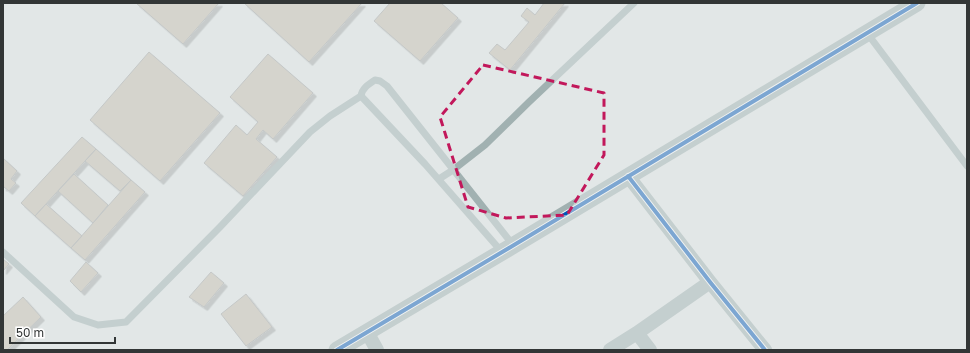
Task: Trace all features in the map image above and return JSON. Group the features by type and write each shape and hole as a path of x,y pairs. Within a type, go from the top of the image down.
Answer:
{"street":[{"path":"337,350 508,249 916,3"},
{"path":"628,176 765,350"},
{"path":"610,350 710,282"},
{"path":"367,332 377,350"},
{"path":"637,333 650,350"}],"lane":[{"path":"439,179 485,145 634,3"},
{"path":"867,33 967,166"},
{"path":"3,252 74,317 98,325 126,322 220,227 310,132 330,116 361,96 362,92 367,86 375,80 380,81 387,86 453,170 508,249"},
{"path":"361,96 439,179 508,249"}],"highlighted area":[{"path":"483,65 604,93 604,155 567,215 506,218 468,207 440,117"}],"building":[{"path":"136,3 219,3 183,44"},
{"path":"244,3 362,3 309,62"},
{"path":"390,3 441,3 458,18 420,61 374,21"},
{"path":"544,3 565,3 510,70 489,53 497,44 505,50 529,22 521,16 527,8 535,15"},
{"path":"149,52 220,113 160,181 90,120"},
{"path":"268,54 313,93 273,139 263,130 256,139 277,157 243,196 204,163 236,125 247,135 258,122 230,97"},
{"path":"82,137 96,149 35,216 21,203"},
{"path":"96,149 131,180 120,191 85,161"},
{"path":"3,158 17,171 11,179 16,183 9,191 4,187 3,188"},
{"path":"74,174 108,205 93,223 58,191"},
{"path":"131,180 145,192 85,260 71,248"},
{"path":"46,204 82,236 71,248 35,216"},
{"path":"3,259 9,264 3,271"},
{"path":"86,262 98,273 81,292 70,281"},
{"path":"211,272 224,283 204,307 189,297"},
{"path":"246,294 272,327 246,346 221,314"},
{"path":"23,297 41,317 7,350 3,350 3,316"}],"cycle path":[{"path":"337,350 917,3"},
{"path":"628,176 765,350"}]}
